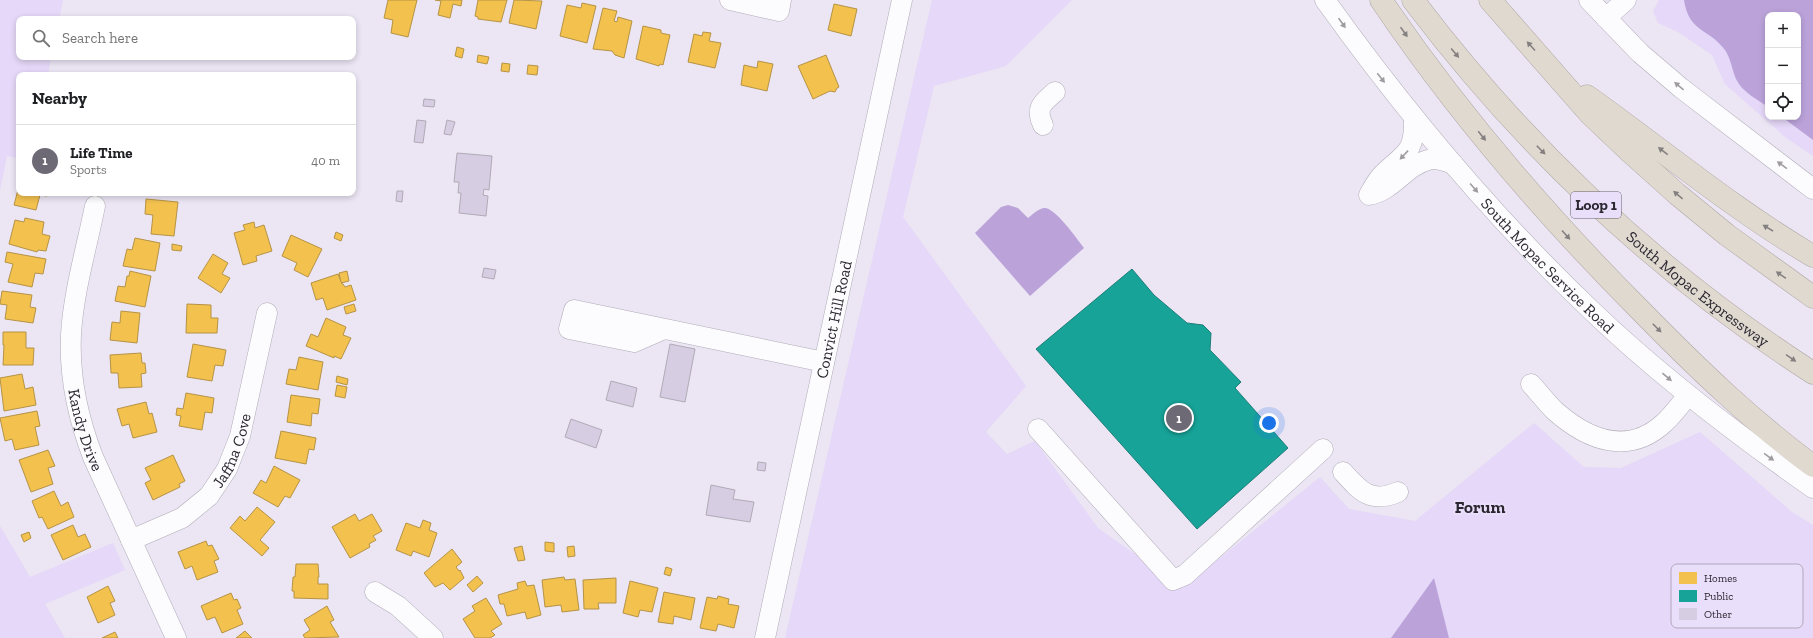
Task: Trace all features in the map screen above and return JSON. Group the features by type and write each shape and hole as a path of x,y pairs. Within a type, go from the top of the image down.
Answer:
{"highway":[{"path":"1381,0 1465,116 1566,234 1669,340 1744,409 1813,466"},
{"name":"South Mopac Expressway","path":"1413,0 1484,88 1531,140 1587,196 1690,285 1738,323 1813,373"},
{"path":"1490,0 1590,114 1677,194 1775,271 1813,297"},
{"path":"1557,75 1643,135 1761,224 1813,256"}],"street":[{"path":"730,0 780,6"},
{"name":"Convict Hill Road","path":"765,638 902,0"},
{"name":"South Mopac Service Road","path":"1325,0 1370,64 1414,118 1453,164 1527,246 1593,312 1688,395 1813,488"},
{"path":"1589,0 1640,53 1681,88 1813,189"},
{"path":"1606,18 1626,0"},
{"path":"1043,125 1039,114 1040,108 1043,102 1055,92"},
{"path":"1414,118 1414,134 1410,148 1381,176 1369,195 1377,194 1429,159 1440,160 1453,164"},
{"name":"Kandy Drive","path":"95,206 73,314 71,354 74,386 84,434 176,638"},
{"name":"Jaffna Cove","path":"131,540 182,518 209,496 227,469 240,436 267,313"},
{"path":"664,329 824,362"},
{"path":"1531,384 1554,410 1567,421 1593,437 1618,441 1639,439 1653,431 1664,423 1688,395"},
{"path":"1038,429 1173,580 1185,576 1323,449"},
{"path":"1343,472 1354,484 1366,493 1375,497 1388,497 1398,492"},
{"path":"375,592 398,606 433,638"}],"shaded area":[{"path":"0,0 63,0 60,16 16,16 16,60 50,60 48,72 16,72 16,158 7,156 0,190"},
{"path":"932,0 1072,0 1006,66 934,86 903,217 1026,386 986,432 1007,454 1035,441 1098,528 1183,588 1320,477 1349,509 1415,521 1534,423 1584,467 1621,468 1700,432 1792,512 1813,525 1813,638 785,638"},
{"path":"1659,0 1813,0 1813,156 1785,137 1766,120 1801,120 1801,12 1765,12 1765,119 1725,84 1712,55 1678,32 1658,23 1653,11"},
{"path":"1684,0 1813,0 1813,140 1786,120 1801,120 1801,12 1765,12 1765,105 1750,95 1738,83 1725,50 1713,38 1695,25 1690,19"},
{"path":"1008,205 1018,208 1028,218 1040,209 1049,209 1066,224 1084,248 1030,296 975,233 1001,207"},
{"path":"0,526 30,577 113,543 125,570 45,604 65,638 0,638"},
{"path":"1434,578 1449,638 1391,638"}],"building: Homes":[{"path":"388,0 417,0 408,37 391,33 393,20 384,18"},
{"path":"435,0 462,0 461,6 453,4 450,18 438,15 441,1"},
{"path":"478,0 507,0 501,22 478,19 478,17 475,16"},
{"path":"514,0 542,1 536,29 509,23"},
{"path":"582,3 596,6 587,43 560,36 567,5 581,8"},
{"path":"834,4 857,9 851,36 828,30"},
{"path":"603,8 617,11 614,21 617,22 618,17 632,21 624,58 615,55 612,51 593,49"},
{"path":"643,26 661,30 661,33 670,35 663,65 660,64 659,66 636,59"},
{"path":"703,32 711,33 709,41 721,43 715,68 688,62 694,34 702,36"},
{"path":"457,47 464,49 462,58 455,56"},
{"path":"478,55 489,57 487,64 477,62"},
{"path":"826,55 839,87 835,92 830,91 813,99 798,66"},
{"path":"758,61 773,64 767,91 741,85 744,65 757,68"},
{"path":"502,63 510,64 509,72 501,71"},
{"path":"528,65 538,66 537,75 527,74"},
{"path":"16,196 40,196 36,210 14,205"},
{"path":"146,199 178,202 174,236 151,234 153,215 145,214"},
{"path":"25,218 44,222 42,234 50,236 46,251 38,250 37,252 9,244 15,220 24,222"},
{"path":"254,222 255,228 264,225 272,251 256,256 257,261 243,265 234,233 245,230 243,225"},
{"path":"336,232 343,235 341,241 334,238"},
{"path":"291,235 322,249 308,277 294,270 297,263 282,256"},
{"path":"135,238 160,243 155,271 123,266 127,249 132,250"},
{"path":"172,244 182,246 181,251 172,250"},
{"path":"7,252 46,259 43,274 35,273 32,287 8,282 13,264 5,262"},
{"path":"213,254 228,263 222,274 230,278 221,293 198,278"},
{"path":"130,271 151,276 145,307 115,301 118,286 125,287 127,276 129,276"},
{"path":"347,271 349,281 341,283 339,273"},
{"path":"338,274 342,284 345,287 351,285 356,300 327,310 323,298 316,300 311,283"},
{"path":"2,291 32,295 30,307 36,308 33,323 5,319 7,305 0,304"},
{"path":"187,304 211,305 211,318 218,318 217,333 186,333"},
{"path":"354,304 356,311 346,314 344,307"},
{"path":"121,311 140,313 137,343 110,340 112,322 120,323"},
{"path":"326,318 346,327 343,335 351,338 341,359 334,356 334,358 306,346 311,334 318,337"},
{"path":"3,332 26,332 26,348 34,348 33,365 3,365"},
{"path":"193,344 226,350 223,366 215,365 212,381 187,377"},
{"path":"141,353 142,363 145,363 146,373 141,374 142,387 119,388 118,373 111,373 110,355"},
{"path":"299,357 323,362 318,390 286,384 289,369 296,370"},
{"path":"22,374 25,389 33,387 36,405 4,411 0,378"},
{"path":"337,376 348,379 347,385 336,382"},
{"path":"337,385 347,387 345,398 335,396"},
{"path":"186,393 214,398 212,413 205,412 202,430 179,426 181,416 176,415 177,408 183,409"},
{"path":"291,395 320,399 318,414 312,413 311,426 287,422"},
{"path":"146,402 149,414 152,413 157,432 133,438 129,424 122,426 117,409"},
{"path":"37,411 40,426 35,427 39,445 15,450 12,439 5,441 0,418"},
{"path":"281,431 316,438 314,450 309,449 306,464 275,458"},
{"path":"48,450 55,466 48,468 53,484 31,492 19,460"},
{"path":"173,455 185,481 179,484 180,487 153,500 145,483 151,480 145,468"},
{"path":"274,466 300,480 290,498 285,496 278,507 253,493 261,480 266,483"},
{"path":"54,491 61,506 68,502 74,517 48,529 42,517 39,518 32,501"},
{"path":"257,507 275,522 260,540 269,548 262,556 230,528 240,516 245,521"},
{"path":"355,514 359,521 372,514 382,531 373,536 376,540 369,544 370,547 350,558 332,527"},
{"path":"423,520 431,523 429,530 437,533 429,557 413,551 411,556 396,550 406,523 420,528"},
{"path":"73,525 78,537 85,534 91,547 63,560 51,535"},
{"path":"29,532 31,538 24,542 21,535"},
{"path":"206,541 208,546 212,545 219,559 214,561 218,572 197,580 192,566 185,569 178,552"},
{"path":"545,542 554,543 554,552 545,551"},
{"path":"522,546 525,560 518,561 514,548"},
{"path":"574,546 575,556 568,557 567,547"},
{"path":"452,549 462,562 456,567 459,571 460,570 464,578 450,590 443,583 435,587 424,573"},
{"path":"296,564 318,564 318,584 328,584 328,599 294,598 294,591 292,591"},
{"path":"666,567 672,569 670,576 664,574"},
{"path":"477,576 483,583 473,592 467,585"},
{"path":"564,577 565,580 575,579 579,610 562,612 561,605 545,607 542,580"},
{"path":"616,578 616,603 598,603 599,609 584,609 583,580"},
{"path":"525,581 527,586 534,585 541,615 527,619 525,612 507,616 504,604 500,604 498,595 518,589 517,583"},
{"path":"630,581 658,588 652,612 640,610 638,617 623,613"},
{"path":"108,586 115,601 110,603 115,615 98,623 87,597"},
{"path":"664,592 695,598 691,620 674,616 673,624 658,622"},
{"path":"231,593 234,600 237,599 241,608 237,610 243,624 222,633 215,617 207,620 201,606"},
{"path":"718,596 729,599 728,604 739,606 734,628 718,624 716,631 700,628 707,597 717,599"},
{"path":"486,598 502,624 491,631 495,635 490,638 475,638 463,619 475,611 472,606"},
{"path":"327,606 334,620 330,622 339,637 305,638 303,635 310,630 304,620"},
{"path":"245,631 252,638 236,638"},
{"path":"115,632 118,638 102,638"}],"building: Public":[{"path":"1132,269 1154,295 1187,323 1203,325 1211,333 1210,350 1241,382 1235,388 1288,448 1197,529 1036,349"}],"building: Other":[{"path":"424,99 435,100 434,107 423,106"},
{"path":"417,120 426,121 423,143 414,142"},
{"path":"447,120 455,122 451,135 444,134"},
{"path":"457,153 492,156 489,190 484,189 483,195 488,196 486,216 459,213 461,193 458,193 459,182 454,182"},
{"path":"397,191 403,191 402,202 396,201"},
{"path":"484,268 496,270 494,279 482,277"},
{"path":"670,344 695,349 685,402 660,397"},
{"path":"611,381 637,388 633,407 606,400"},
{"path":"571,419 602,430 596,448 565,437"},
{"path":"758,462 766,463 765,471 757,470"},
{"path":"711,485 735,490 733,499 754,502 750,522 706,515"}],"place":[{"name":"Life Time","path":"1179,418"}],"district":[{"name":"Forum","path":"1480,507"}]}
